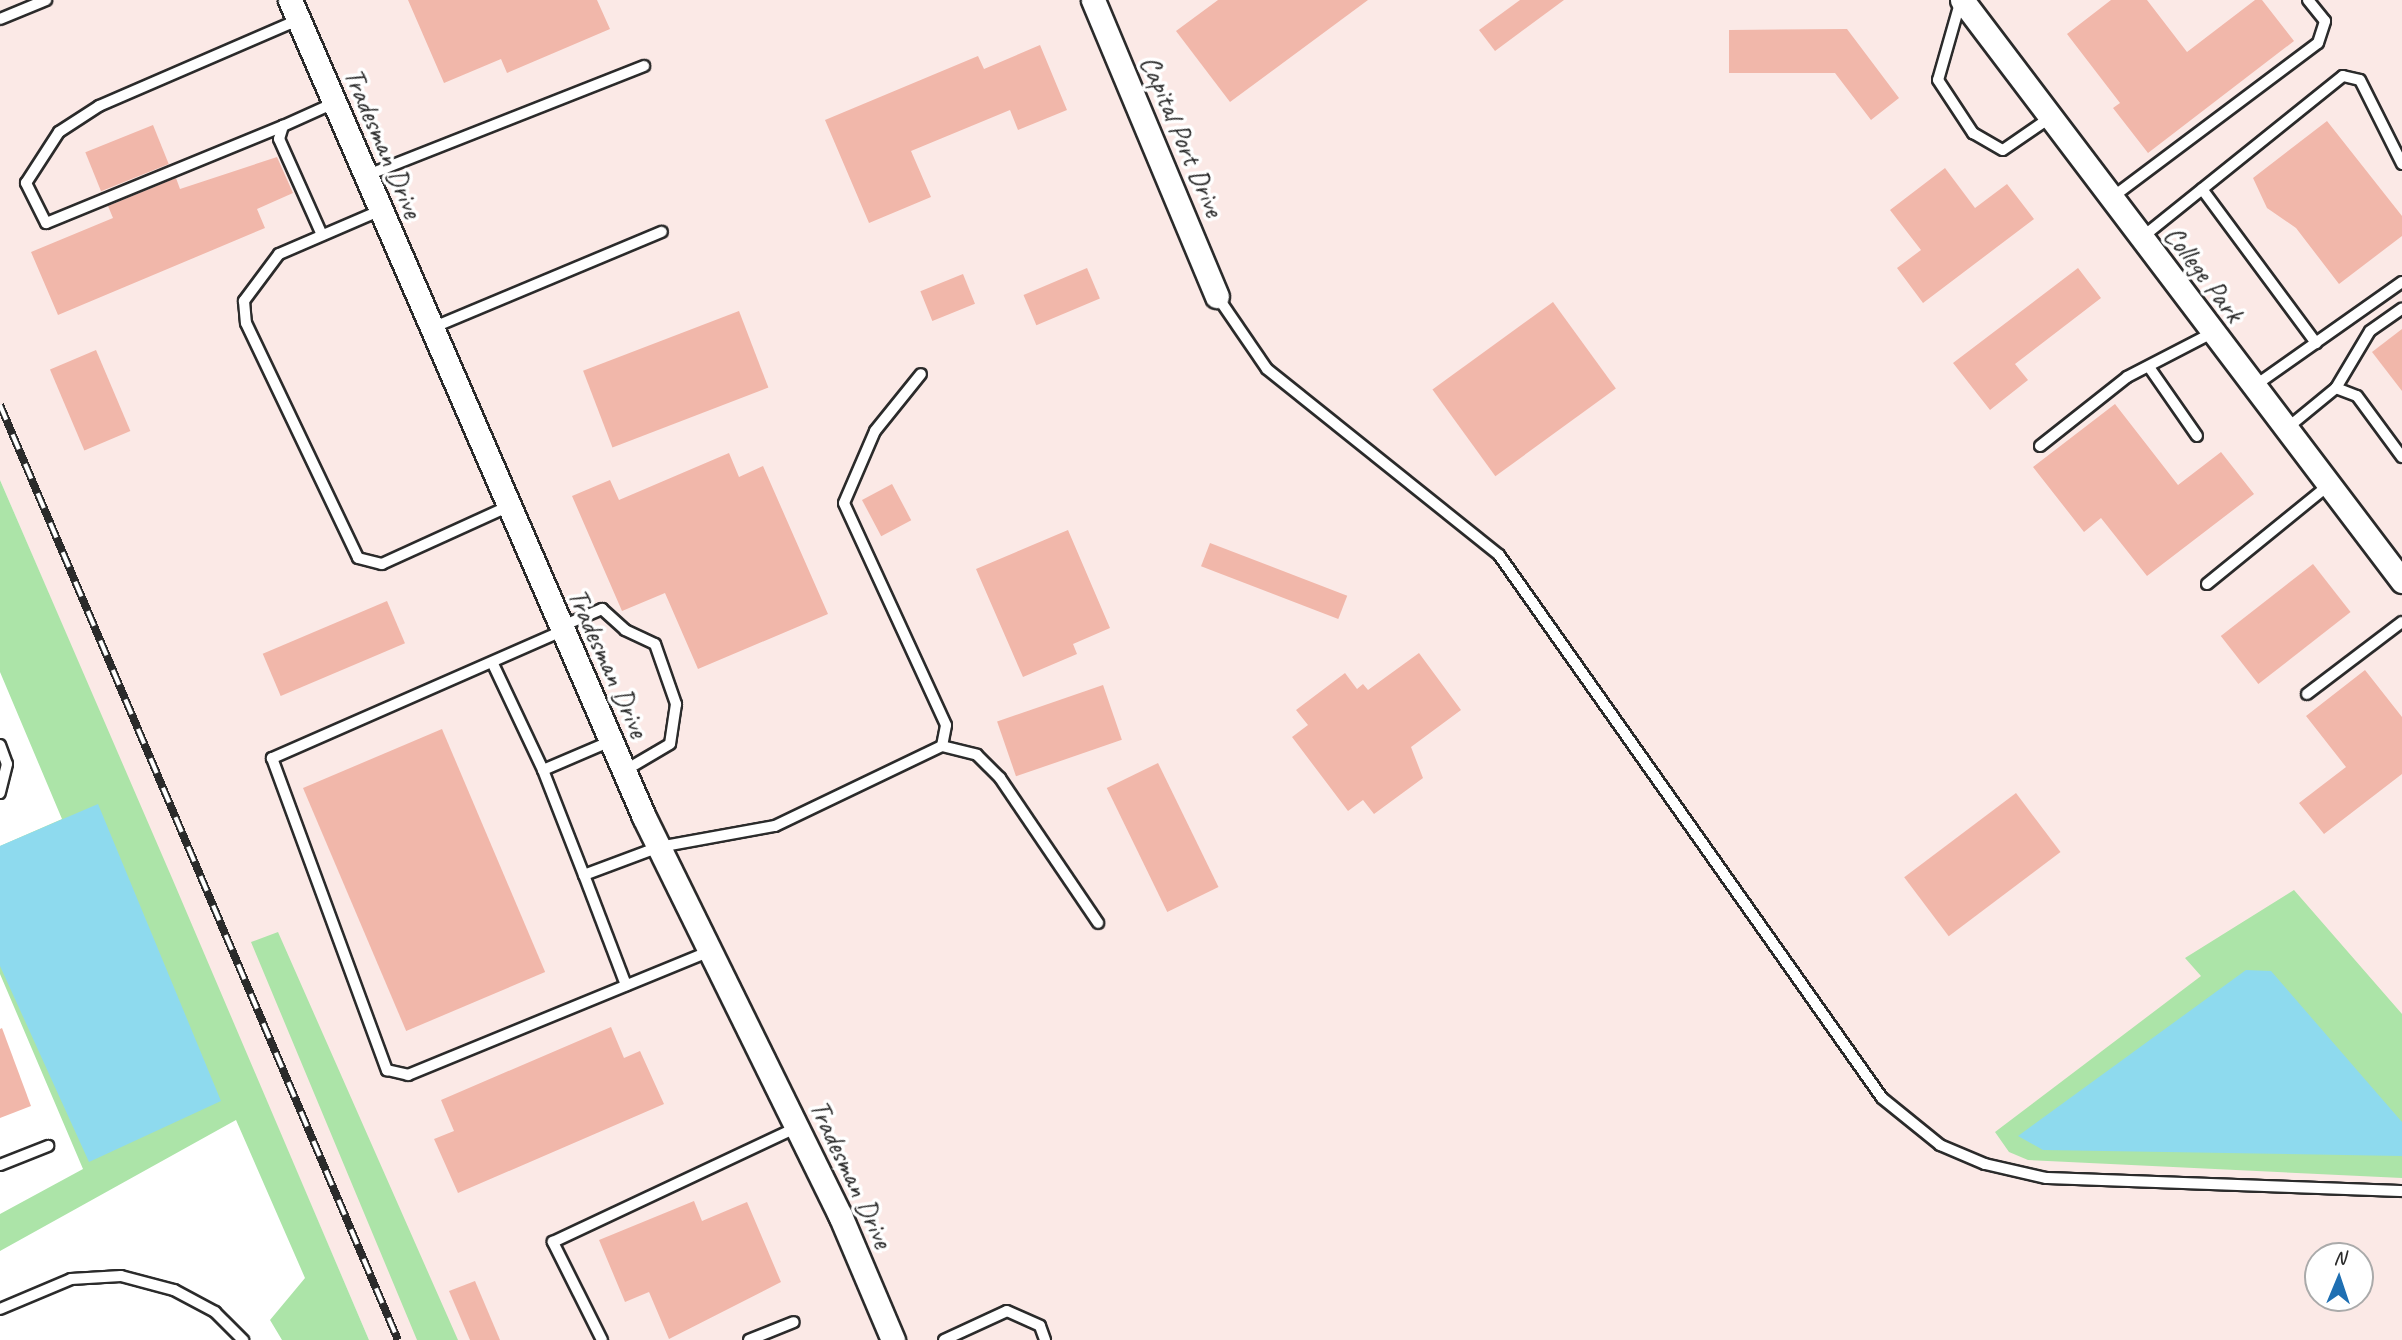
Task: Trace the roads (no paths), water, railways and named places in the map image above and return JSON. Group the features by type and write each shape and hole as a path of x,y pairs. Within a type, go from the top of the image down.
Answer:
{"street":[{"name":"Capital Port Drive","path":"1093,0 1217,296"},
{"name":"College Park","path":"1961,2 2253,387 2400,574"},
{"name":"Tradesman Drive","path":"294,10 430,330 624,771 797,1128 893,1340"}],"lane":[{"path":"0,19 46,0"},
{"path":"2110,199 2318,43 2325,21 2308,0"},
{"path":"1961,2 1938,70 1952,106 1995,150 2015,146 2048,119"},
{"path":"294,10 99,106 59,132 26,183 46,223 334,103"},
{"path":"365,176 644,66"},
{"path":"2140,239 2343,76 2360,80 2402,164"},
{"path":"283,126 279,139 322,235"},
{"path":"2202,189 2316,343"},
{"path":"379,211 279,254 244,301 246,323 358,558 382,564 507,507"},
{"path":"430,330 662,232"},
{"path":"2253,387 2402,282"},
{"path":"1217,296 1267,369 1499,555 1882,1098 1940,1144 1985,1164 2046,1178 2402,1191"},
{"path":"2286,429 2336,388 2370,331 2402,309"},
{"path":"2040,446 2149,367 2212,333"},
{"path":"2149,367 2197,436"},
{"path":"921,374 875,431 844,503 946,725 942,746"},
{"path":"2336,388 2357,396 2402,457"},
{"path":"2207,584 2329,485"},
{"path":"624,771 670,744 676,704 655,644 625,631 602,609 493,664 272,758 387,1070 408,1075 710,951"},
{"path":"2307,694 2402,622"},
{"path":"493,664 543,770 626,985"},
{"path":"543,770 611,741"},
{"path":"0,746 7,764 0,793"},
{"path":"584,875 659,847 775,826 942,746 977,755 1000,778 1098,923"},
{"path":"602,1340 553,1242 797,1128"},
{"path":"0,1165 48,1146"},
{"path":"0,1309 71,1279 121,1276 174,1290 215,1312 243,1340"},
{"path":"944,1340 1007,1311 1040,1326 1045,1340"},
{"path":"749,1340 793,1322"}],"water":[{"path":"98,804 221,1101 89,1162 0,966 0,846"},
{"path":"2246,970 2271,971 2402,1122 2402,1156 2043,1150 2018,1136"}],"railway":[{"path":"0,405 398,1340"}]}
